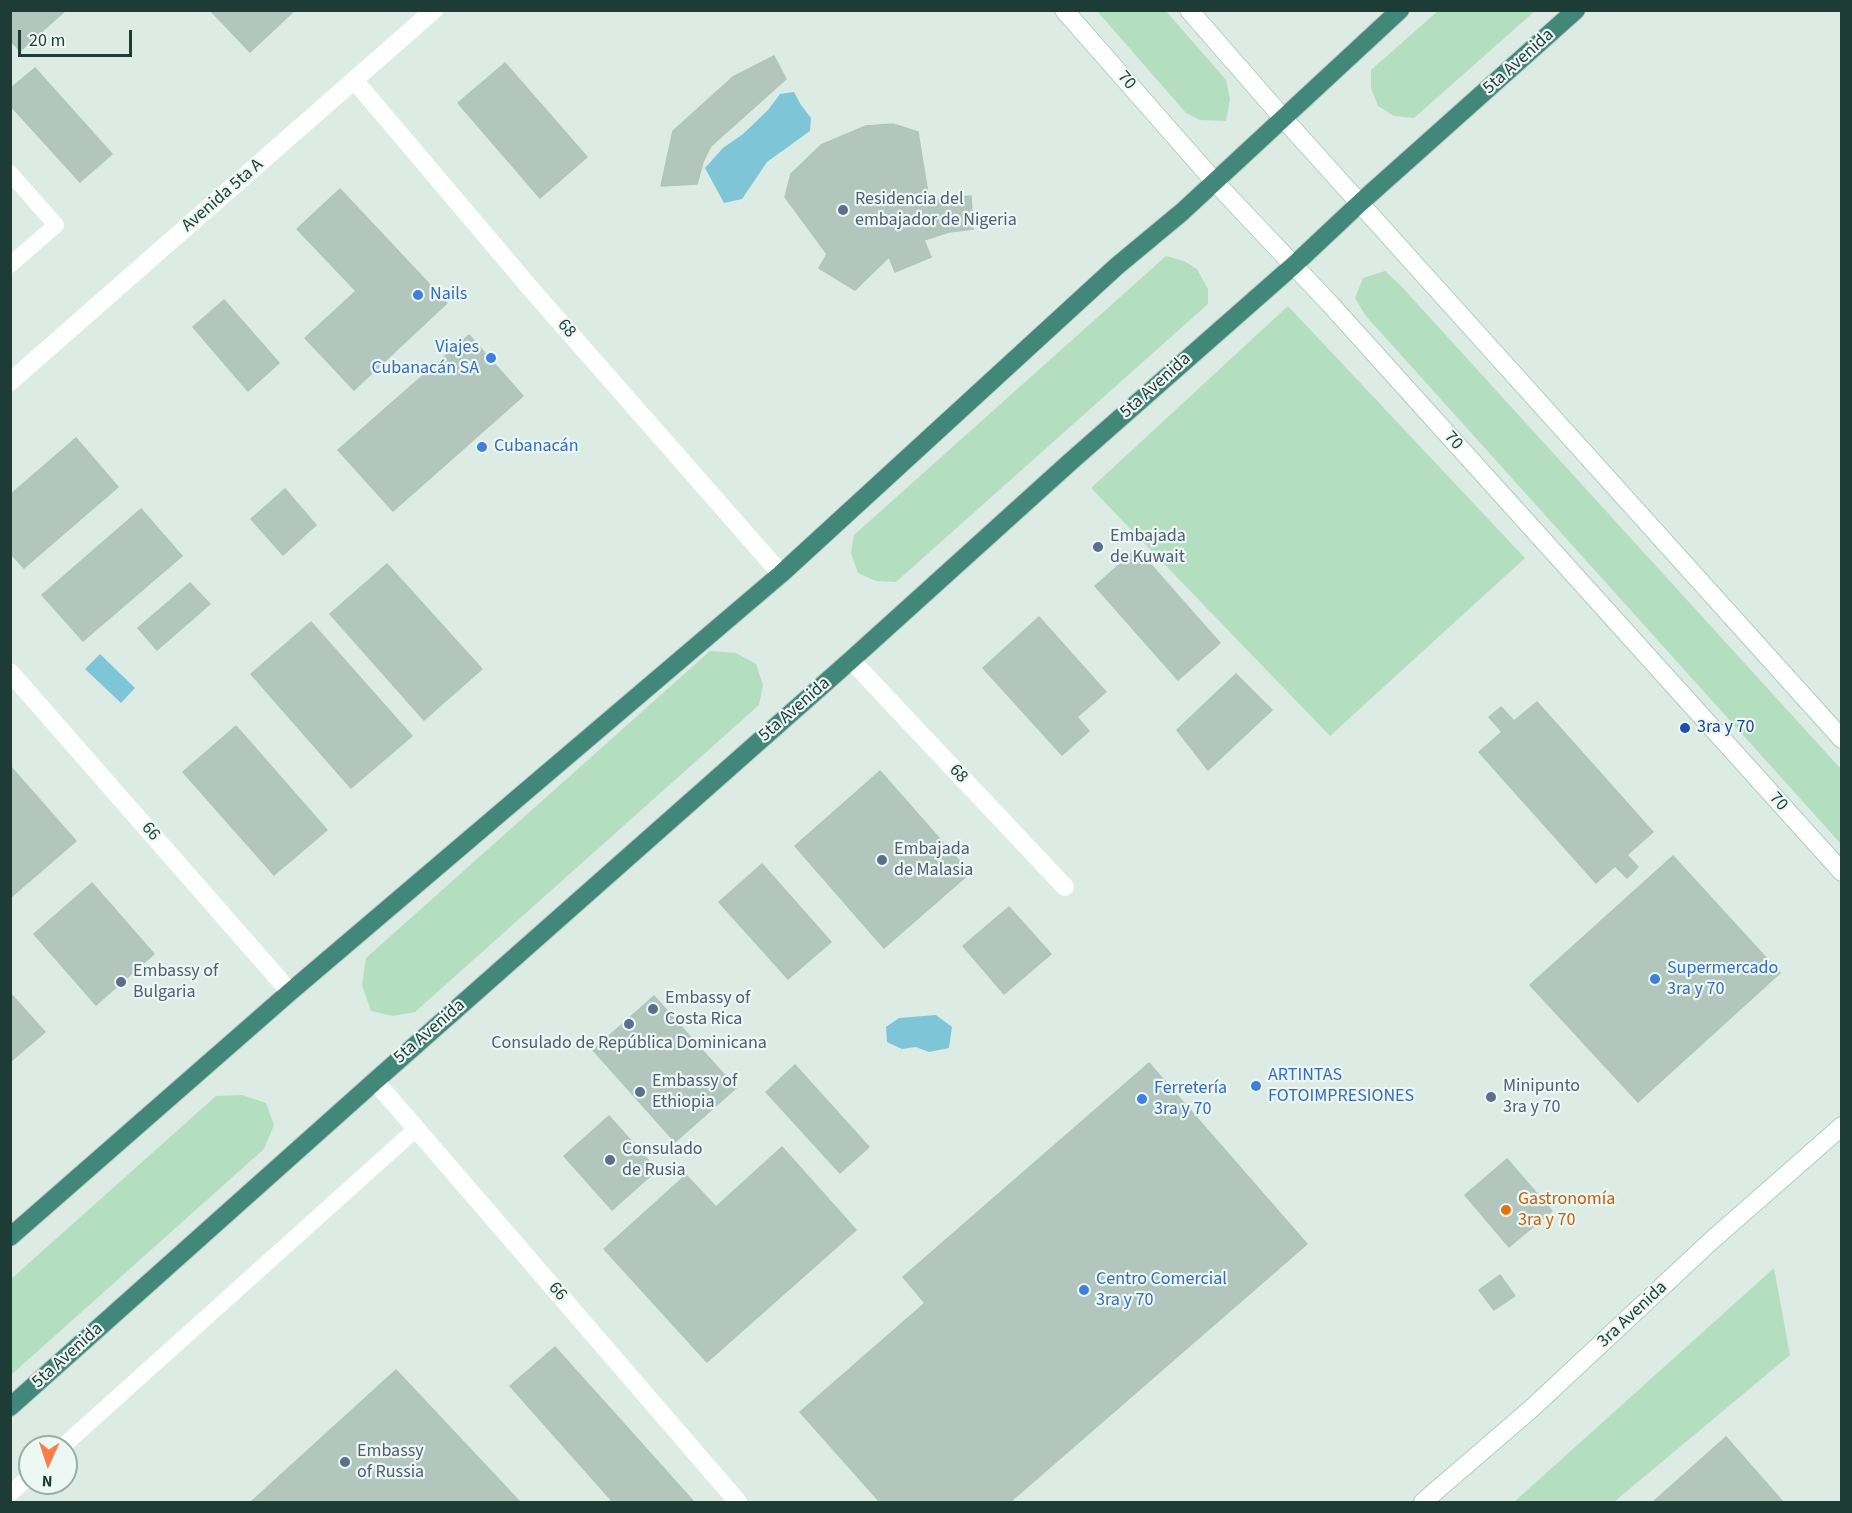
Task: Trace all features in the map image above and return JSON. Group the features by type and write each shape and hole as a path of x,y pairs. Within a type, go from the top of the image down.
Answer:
{"highway":[{"path":"10,1237 290,992 781,574 1117,266 1182,212 1400,10"},
{"name":"5ta Avenida","path":"10,1407 1294,265 1576,10"}],"main road":[{"name":"Avenida 5ta A","path":"10,382 434,10"},
{"name":"70","path":"1064,10 1214,181 1294,265 1842,872"},
{"path":"1189,10 1283,118 1842,739"},
{"name":"68","path":"355,81 531,289 781,574"},
{"name":"68","path":"851,660 1065,887"},
{"name":"66","path":"10,672 290,992"},
{"name":"66","path":"375,1081 738,1503"},
{"name":"3ra Avenida","path":"1423,1503 1531,1409 1712,1241 1842,1126"}],"lane":[{"path":"10,173 56,225 10,265"},
{"path":"75,1435 417,1128"}],"green space":[{"path":"1439,10 1535,11 1414,118 1394,116 1378,106 1371,88 1371,70"},
{"path":"1097,11 1166,11 1226,80 1230,99 1226,121 1200,120 1186,113"},
{"path":"1166,256 1184,261 1197,269 1208,289 1208,304 896,582 876,581 858,573 851,553 854,535"},
{"path":"1385,271 1841,769 1841,844 1365,315 1355,298 1363,278"},
{"path":"1288,306 1525,558 1330,736 1091,488"},
{"path":"710,651 736,653 756,664 763,685 759,705 415,1012 393,1016 371,1011 362,985 366,958"},
{"path":"242,1095 266,1103 274,1125 264,1149 11,1375 11,1279 216,1096"},
{"path":"1774,1268 1790,1355 1614,1502 1514,1502"}],"water":[{"path":"794,92 811,118 810,131 767,162 742,199 724,203 705,168 723,148 743,134 768,110 780,94"},
{"path":"100,654 135,688 121,703 85,669"},
{"path":"936,1015 952,1027 949,1048 929,1052 916,1047 902,1049 887,1042 886,1027 899,1018"}],"building":[{"path":"10,10 66,10 20,51 10,40"},
{"path":"210,10 295,10 250,52"},
{"path":"774,56 786,79 711,146 703,162 697,184 661,186 673,131 733,77"},
{"path":"505,63 587,157 540,198 458,103"},
{"path":"35,68 112,154 80,182 10,105 10,89"},
{"path":"893,124 918,132 929,200 971,196 973,229 949,232 924,240 931,257 895,272 889,257 855,290 819,268 827,254 785,197 791,174 821,145 866,126"},
{"path":"340,189 447,303 354,390 305,338 356,291 297,229"},
{"path":"224,300 279,363 248,391 193,327"},
{"path":"469,335 523,396 393,511 338,450"},
{"path":"76,438 118,487 24,568 10,553 10,495"},
{"path":"285,489 316,525 283,555 251,519"},
{"path":"141,509 182,556 83,641 42,595"},
{"path":"1137,549 1220,643 1178,680 1095,586"},
{"path":"387,564 482,669 424,720 330,614"},
{"path":"190,583 210,604 157,650 138,628"},
{"path":"1039,617 1106,692 1077,717 1089,731 1062,755 983,668"},
{"path":"311,622 412,736 351,788 251,674"},
{"path":"1236,674 1272,710 1208,770 1177,730"},
{"path":"1537,702 1653,832 1627,855 1638,867 1627,878 1615,866 1596,883 1479,752 1502,732 1489,717 1501,707 1514,721"},
{"path":"236,726 327,830 274,875 183,772"},
{"path":"10,766 76,841 10,898"},
{"name":"Embajada de Malasia","path":"880,771 970,873 884,948 795,846"},
{"name":"Supermercado 3ra y 70","path":"1673,856 1780,973 1638,1102 1530,985"},
{"path":"762,864 831,942 788,979 719,902"},
{"path":"92,883 154,954 96,1005 34,934"},
{"path":"1009,907 1051,954 1004,994 963,946"},
{"path":"10,993 45,1032 10,1062"},
{"path":"654,996 736,1088 675,1142 593,1050"},
{"name":"Centro Comercial 3ra y 70","path":"1149,1063 1307,1244 1010,1502 880,1502 800,1412 925,1303 903,1277"},
{"path":"795,1065 869,1147 840,1173 766,1092"},
{"path":"609,1116 657,1170 612,1210 564,1156"},
{"path":"782,1147 856,1230 707,1362 604,1249 686,1175 716,1207"},
{"path":"1507,1159 1552,1211 1509,1247 1465,1195"},
{"path":"1500,1275 1515,1296 1494,1310 1479,1290"},
{"path":"555,1347 694,1502 613,1502 510,1386"},
{"path":"396,1370 520,1502 251,1502"},
{"path":"1726,1437 1783,1502 1653,1502"}],"place":[{"name":"Residencia del embajador de Nigeria","path":"843,210"},
{"name":"Nails","path":"418,295"},
{"name":"Viajes Cubanacán SA","path":"491,358"},
{"name":"Cubanacán","path":"482,447"},
{"name":"Embajada de Kuwait","path":"1098,547"},
{"name":"3ra y 70","path":"1685,728"},
{"name":"Embajada de Malasia","path":"882,860"},
{"name":"Supermercado 3ra y 70","path":"1655,979"},
{"name":"Embassy of Bulgaria","path":"121,982"},
{"name":"Embassy of Costa Rica","path":"653,1009"},
{"name":"Consulado de República Dominicana","path":"629,1024"},
{"name":"ARTINTAS FOTOIMPRESIONES","path":"1256,1086"},
{"name":"Embassy of Ethiopia","path":"640,1092"},
{"name":"Minipunto 3ra y 70","path":"1491,1097"},
{"name":"Ferretería 3ra y 70","path":"1142,1099"},
{"name":"Consulado de Rusia","path":"610,1160"},
{"name":"Gastronomía 3ra y 70","path":"1506,1210"},
{"name":"Centro Comercial 3ra y 70","path":"1084,1290"},
{"name":"Embassy of Russia","path":"345,1462"}]}
